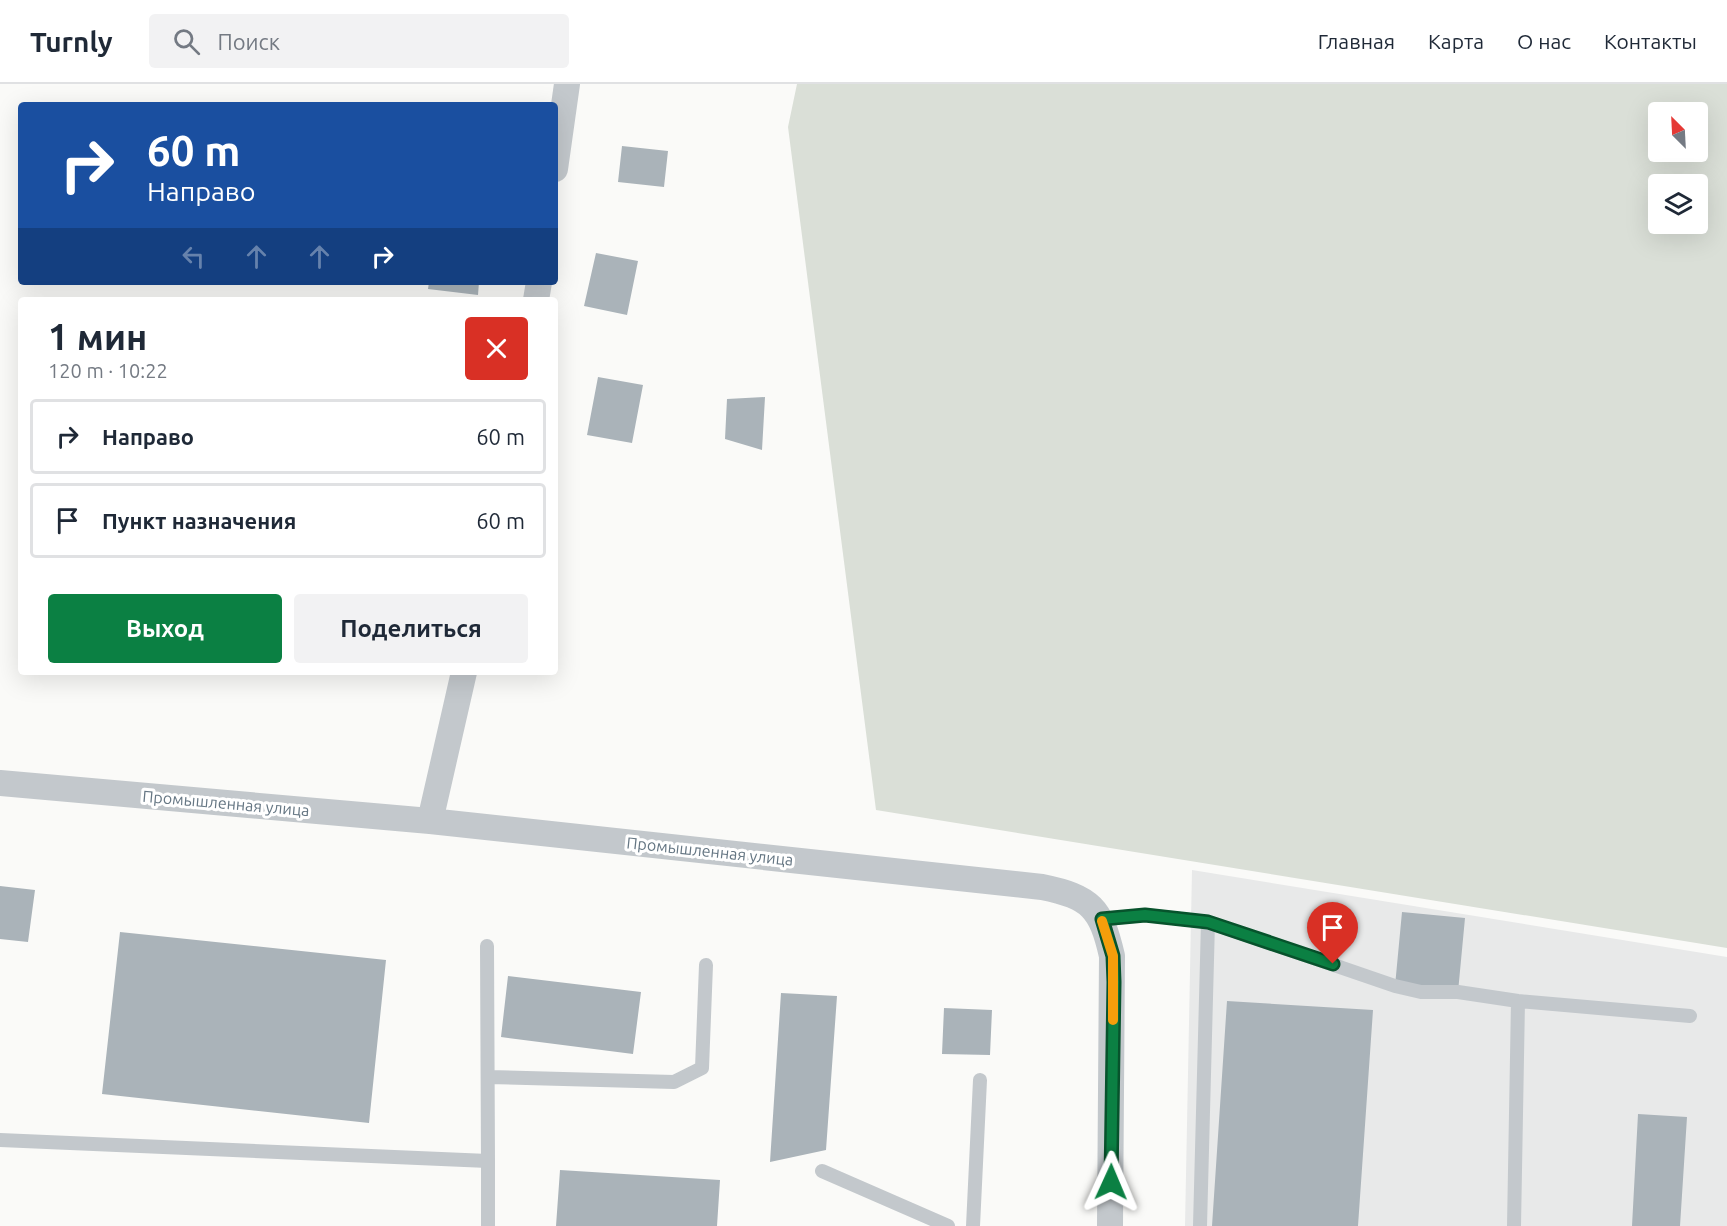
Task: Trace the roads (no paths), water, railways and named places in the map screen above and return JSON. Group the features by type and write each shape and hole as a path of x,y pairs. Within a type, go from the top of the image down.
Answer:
{"street":[{"path":"558,148 567,84"},
{"path":"430,821 463,675"},
{"name":"Промышленная улица","path":"0,783 430,821 1042,887 1066,892 1088,903 1102,919"},
{"path":"1102,919 1113,956 1114,982 1110,1226"}],"lane":[{"path":"1102,919 1145,915 1208,922 1395,986 1421,992 1458,992 1518,1001 1690,1016"},
{"path":"1200,1226 1208,922"},
{"path":"487,946 488,1226"},
{"path":"488,1077 674,1082 702,1068 706,965"},
{"path":"1514,1226 1518,1001"},
{"path":"974,1226 980,1080"},
{"path":"0,1140 488,1161"},
{"path":"822,1171 948,1226"}]}
